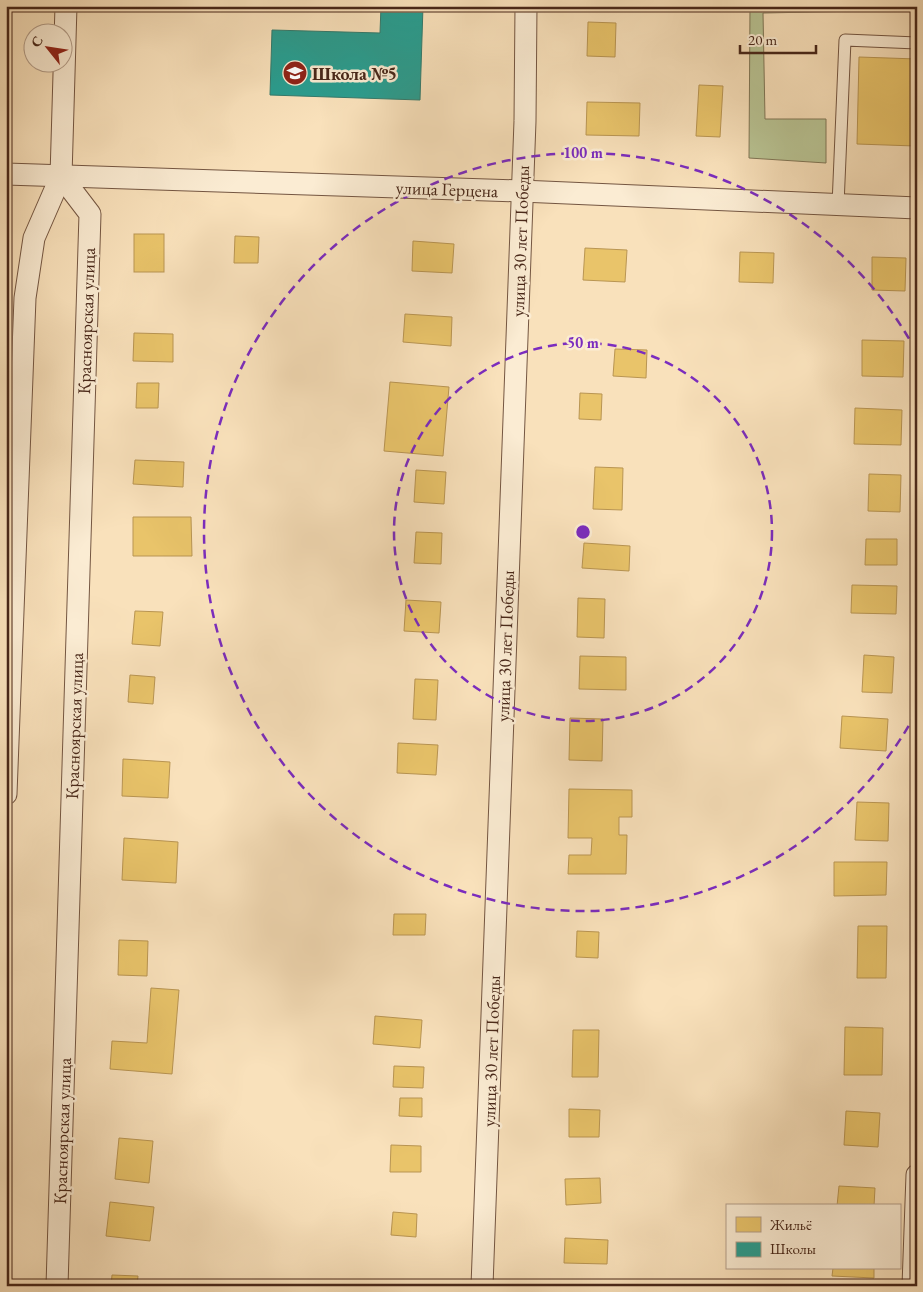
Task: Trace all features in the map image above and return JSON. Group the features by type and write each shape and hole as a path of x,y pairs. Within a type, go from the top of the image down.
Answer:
{"street":[{"path":"6,794 25,298 34,238 61,176 66,6"},
{"name":"улица 30 лет Победы","path":"482,1286 526,6"},
{"name":"улица Герцена","path":"6,174 521,191 917,208"},
{"name":"Красноярская улица","path":"57,1286 90,214 61,176"},
{"path":"913,1286 917,1176"}],"lane":[{"path":"838,204 845,40 917,43"}],"green space":[{"path":"750,6 914,6 913,10 763,13 765,119 826,119 826,163 749,158"}],"building: Жильё":[{"path":"588,22 616,23 615,57 587,56"},
{"path":"859,57 917,59 915,146 857,144"},
{"path":"699,85 723,86 720,137 696,136"},
{"path":"587,102 640,103 639,136 586,135"},
{"path":"134,234 164,234 164,272 134,272"},
{"path":"235,236 259,237 258,263 234,263"},
{"path":"413,241 454,244 452,273 412,271"},
{"path":"585,248 627,250 625,282 583,280"},
{"path":"740,252 774,253 773,283 739,282"},
{"path":"872,257 906,258 905,291 872,290"},
{"path":"405,314 452,317 451,346 403,342"},
{"path":"134,333 173,334 173,362 133,361"},
{"path":"862,340 904,341 903,377 862,376"},
{"path":"615,349 647,350 646,378 613,376"},
{"path":"390,382 449,387 443,456 384,451"},
{"path":"137,383 159,383 158,408 136,408"},
{"path":"580,393 602,394 601,420 579,419"},
{"path":"855,408 902,410 901,445 854,444"},
{"path":"135,460 184,462 183,487 133,484"},
{"path":"595,467 623,468 622,510 593,509"},
{"path":"416,470 446,472 444,504 414,502"},
{"path":"869,474 901,475 900,512 868,511"},
{"path":"133,517 191,517 192,556 133,556"},
{"path":"416,532 442,533 441,564 414,563"},
{"path":"866,539 897,539 897,565 865,565"},
{"path":"584,543 630,546 629,571 582,568"},
{"path":"852,585 897,586 896,614 851,613"},
{"path":"578,598 605,599 604,638 577,637"},
{"path":"406,600 441,602 439,633 404,631"},
{"path":"135,611 163,612 160,646 132,644"},
{"path":"864,655 894,657 892,693 862,692"},
{"path":"580,656 626,657 626,690 579,689"},
{"path":"130,675 155,677 153,704 128,702"},
{"path":"415,679 438,680 436,720 413,719"},
{"path":"842,716 888,719 886,751 840,748"},
{"path":"570,718 603,719 602,761 569,760"},
{"path":"398,743 438,745 436,775 397,773"},
{"path":"123,759 170,762 168,798 122,796"},
{"path":"569,789 632,790 632,817 619,817 619,835 627,835 626,874 568,874 569,855 591,855 592,838 568,838"},
{"path":"857,802 889,803 888,841 855,840"},
{"path":"124,838 178,842 176,883 122,880"},
{"path":"834,862 887,862 886,895 834,896"},
{"path":"394,914 426,914 425,935 393,935"},
{"path":"858,926 887,926 886,978 857,978"},
{"path":"577,931 599,932 598,958 576,957"},
{"path":"119,940 148,941 147,976 118,975"},
{"path":"151,988 179,990 172,1074 110,1069 112,1041 147,1043"},
{"path":"375,1016 422,1020 420,1048 373,1044"},
{"path":"845,1027 883,1028 882,1075 844,1075"},
{"path":"573,1030 599,1030 598,1077 572,1077"},
{"path":"394,1066 424,1067 423,1088 393,1087"},
{"path":"400,1098 422,1098 422,1117 399,1116"},
{"path":"569,1109 600,1110 599,1137 569,1137"},
{"path":"846,1111 880,1113 878,1147 844,1145"},
{"path":"119,1138 153,1141 149,1183 115,1179"},
{"path":"391,1145 421,1146 421,1172 390,1172"},
{"path":"600,1178 601,1203 566,1205 565,1179"},
{"path":"839,1186 875,1188 874,1204 837,1204"},
{"path":"110,1202 154,1207 150,1241 106,1236"},
{"path":"393,1212 417,1214 416,1237 391,1235"},
{"path":"565,1238 608,1240 607,1264 564,1263"},
{"path":"833,1270 874,1270 874,1278 832,1276"},
{"path":"112,1275 138,1276 137,1286 111,1286"}],"building: Школы":[{"path":"381,6 423,6 420,100 270,95 272,30 380,33"}],"place":[{"name":"Школа №5","path":"295,73"}]}
